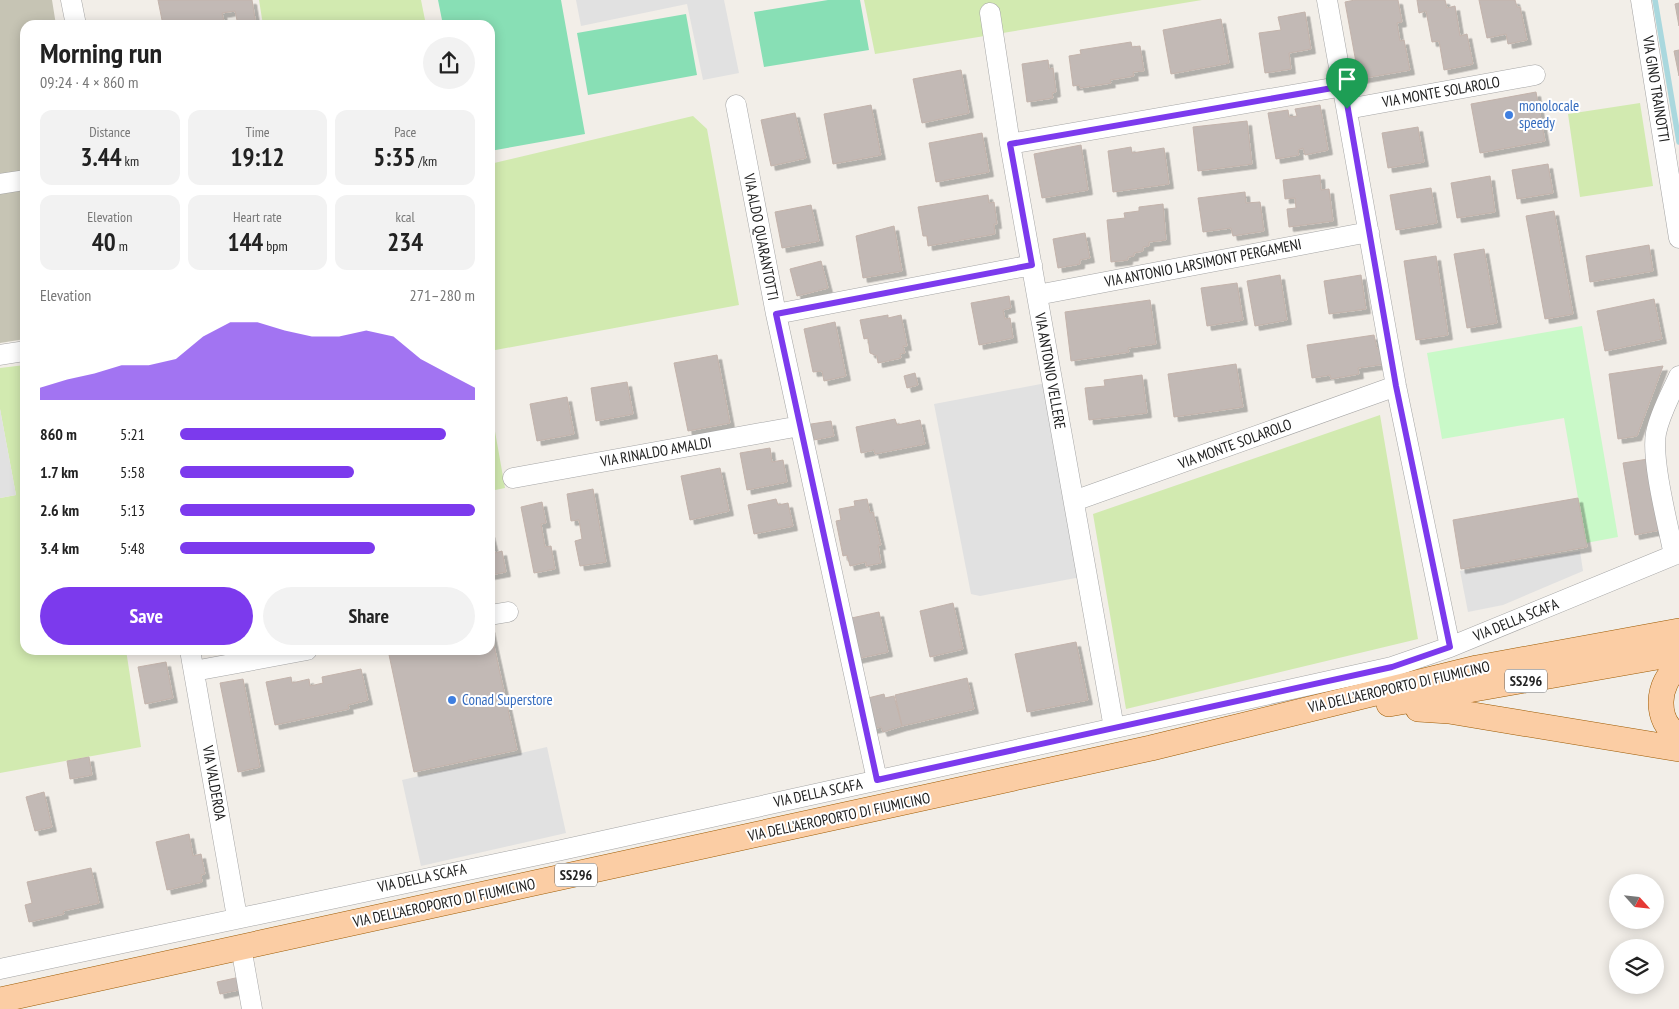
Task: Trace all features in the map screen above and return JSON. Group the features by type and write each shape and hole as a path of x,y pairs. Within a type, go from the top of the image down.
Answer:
{"main road":[{"path":"1607,644 1675,619 1679,615"},
{"name":"VIA DELL'AEROPORTO DI FIUMICINO","path":"0,1000 1151,748 1477,668 1679,630"},
{"name":"VIA DELL'AEROPORTO DI FIUMICINO","path":"1151,748 1679,653"},
{"path":"1679,667 1665,683 1661,712 1675,734 1679,736"},
{"path":"1373,707 1449,710 1679,749"}],"street":[{"path":"71,0 75,20"},
{"path":"1327,0 1344,86 1396,386 1450,647"},
{"name":"VIA GINO TRAINOTTI","path":"1642,0 1679,238"},
{"name":"VIA ANTONIO VELLERE","path":"990,13 1010,144 1114,728"},
{"name":"VIA MONTE SOLAROLO","path":"1347,109 1534,75"},
{"path":"1010,144 1344,86"},
{"name":"VIA ALDO QUARANTOTTI","path":"736,105 776,314 877,780"},
{"path":"0,184 20,181"},
{"name":"VIA ANTONIO LARSIMONT PERGAMENI","path":"1037,295 1369,232"},
{"path":"776,314 1032,265"},
{"path":"0,355 20,352"},
{"path":"1676,554 1656,460 1656,435 1662,413 1679,376"},
{"name":"VIA MONTE SOLAROLO","path":"1074,501 1396,386"},
{"name":"VIA RINALDO AMALDI","path":"513,478 800,426"},
{"name":"VIA DELLA SCAFA","path":"0,969 237,917 557,851 1392,667 1450,647 1676,554"},
{"name":"VIA VALDEROA","path":"191,655 237,917"},
{"path":"194,672 281,655"},
{"path":"241,947 252,1009"}],"shaded area":[{"path":"0,0 52,0 55,20 20,20 20,340 0,343"},
{"path":"576,0 724,0 739,73 703,80 687,4 581,26"},
{"path":"1046,383 1081,577 980,596 971,594 934,404"},
{"path":"0,409 16,495 0,498"},
{"path":"1580,551 1583,571 1503,605 1468,612 1460,571"},
{"path":"547,747 566,833 421,866 402,780"}],"green space":[{"path":"259,0 421,0 425,20 262,20"},
{"path":"438,0 561,0 585,134 495,150 495,20 442,20"},
{"path":"828,0 860,0 869,50 764,67 754,12"},
{"path":"864,0 1202,0 875,54"},
{"path":"686,14 697,75 588,95 577,33"},
{"path":"1640,103 1653,186 1580,197 1568,114"},
{"path":"693,116 707,129 739,305 495,350 495,163"},
{"path":"1582,326 1618,537 1586,543 1564,418 1442,439 1427,353"},
{"path":"20,366 20,655 127,655 141,747 0,773 0,498 16,495 0,409 0,368"},
{"path":"1380,415 1418,639 1126,709 1093,514"},
{"path":"495,431 505,488 495,490"}],"building":[{"path":"158,0 252,0 255,20 237,20 235,11 222,13 224,20 162,20"},
{"path":"1355,0 1398,0 1402,22 1397,23 1400,41 1404,40 1410,70 1359,79 1345,2"},
{"path":"1417,0 1445,0 1447,8 1455,6 1460,36 1467,34 1473,64 1444,70 1439,41 1432,42 1426,11 1419,13"},
{"path":"1479,0 1515,0 1517,7 1520,7 1527,40 1508,44 1506,34 1487,38"},
{"path":"1679,3 1679,26 1675,4"},
{"path":"1305,12 1311,49 1289,53 1291,69 1265,73 1259,33 1281,30 1278,17"},
{"path":"1221,19 1229,63 1171,74 1163,30"},
{"path":"1131,42 1132,47 1140,46 1144,71 1133,72 1134,76 1110,80 1111,83 1080,88 1079,85 1073,86 1069,56 1081,54 1080,50"},
{"path":"1679,50 1679,76 1674,51"},
{"path":"1048,60 1049,69 1053,68 1056,92 1052,93 1053,98 1027,102 1022,64"},
{"path":"961,70 969,113 922,123 913,79"},
{"path":"1536,92 1545,141 1480,153 1471,104"},
{"path":"871,105 881,155 833,164 824,114"},
{"path":"1320,105 1328,150 1305,155 1303,148 1298,150 1299,155 1276,159 1268,113 1288,110 1289,117 1297,116 1295,109"},
{"path":"795,113 806,158 771,166 761,120"},
{"path":"1247,121 1252,164 1198,171 1193,127"},
{"path":"1418,127 1424,162 1388,168 1382,133"},
{"path":"982,133 989,172 936,182 929,143"},
{"path":"1081,145 1088,190 1042,198 1034,154"},
{"path":"1131,147 1132,153 1164,148 1169,184 1113,192 1108,151"},
{"path":"1548,164 1553,193 1517,199 1512,170"},
{"path":"1320,175 1321,190 1329,189 1333,221 1289,227 1287,209 1296,208 1295,198 1285,199 1283,180"},
{"path":"1490,176 1495,212 1457,218 1451,183"},
{"path":"1431,188 1437,223 1396,230 1390,195"},
{"path":"1245,192 1246,203 1260,202 1264,231 1233,236 1231,228 1203,232 1198,198"},
{"path":"988,195 989,203 994,202 997,224 994,224 995,234 928,246 927,236 923,236 918,207"},
{"path":"1163,204 1166,240 1149,242 1149,246 1143,247 1143,251 1134,253 1134,256 1128,257 1128,260 1111,262 1107,220 1125,218 1124,213 1139,211 1139,207"},
{"path":"811,205 819,241 782,248 775,212"},
{"path":"1554,211 1573,314 1545,319 1526,216"},
{"path":"894,226 902,271 863,278 856,236"},
{"path":"1085,233 1090,258 1080,260 1080,264 1058,268 1053,239"},
{"path":"1649,245 1653,271 1590,282 1586,256"},
{"path":"1484,249 1497,323 1467,328 1454,254"},
{"path":"1436,256 1448,335 1416,340 1404,261"},
{"path":"821,261 828,288 797,296 790,269"},
{"path":"1280,275 1287,320 1255,326 1247,281"},
{"path":"1361,275 1366,309 1329,314 1324,281"},
{"path":"1237,283 1243,320 1207,326 1201,288"},
{"path":"1009,296 1011,308 1003,310 1005,319 1010,318 1013,338 979,345 971,303"},
{"path":"1654,299 1662,339 1605,351 1597,311"},
{"path":"1150,300 1156,344 1128,348 1129,352 1071,361 1065,312"},
{"path":"888,315 888,318 901,315 907,346 903,346 905,353 900,354 901,358 878,363 877,356 870,353 868,338 864,339 860,320"},
{"path":"835,322 846,376 824,381 822,371 813,372 804,329"},
{"path":"1374,335 1377,349 1383,348 1385,364 1358,368 1359,374 1331,379 1330,375 1312,378 1307,345"},
{"path":"717,355 730,423 688,431 674,363"},
{"path":"1236,364 1243,407 1174,417 1168,374"},
{"path":"1663,366 1637,436 1618,439 1609,374"},
{"path":"915,373 918,385 907,388 904,376"},
{"path":"1142,375 1147,413 1089,420 1085,388 1105,386 1104,380"},
{"path":"627,382 633,414 596,421 591,388"},
{"path":"567,397 574,434 537,441 530,404"},
{"path":"895,419 897,425 920,420 925,444 875,454 874,450 861,453 856,427"},
{"path":"831,421 834,436 814,440 811,424"},
{"path":"770,448 772,462 783,460 787,482 747,490 740,453"},
{"path":"1648,459 1660,530 1635,535 1623,463"},
{"path":"720,468 729,511 690,520 681,476"},
{"path":"593,489 606,562 580,566 575,541 582,539 579,520 571,521 567,494"},
{"path":"1578,498 1587,547 1461,569 1453,520"},
{"path":"776,499 778,505 788,503 793,526 754,534 748,505"},
{"path":"867,499 870,513 873,512 881,545 878,545 881,563 866,566 866,562 850,566 847,555 843,556 836,521 841,520 839,509 855,506 854,501"},
{"path":"542,502 546,523 541,524 545,547 551,546 555,569 534,573 521,507"},
{"path":"502,551 506,572 495,574 495,553"},
{"path":"953,603 963,649 930,657 920,611"},
{"path":"879,612 888,652 856,659 847,619"},
{"path":"1076,642 1088,700 1027,712 1015,654"},
{"name":"Conad Superstore","path":"495,651 517,750 414,772 389,655 495,655"},
{"path":"166,662 173,698 145,704 138,667"},
{"path":"361,669 368,700 348,705 349,709 275,725 266,682 291,677 292,683 309,679 310,686 323,683 322,677"},
{"path":"967,678 974,709 902,726 895,695"},
{"path":"243,679 260,767 238,772 220,683"},
{"path":"884,694 885,698 894,696 902,726 883,732 881,727 872,729 864,699"},
{"path":"89,757 92,775 70,779 67,761"},
{"path":"44,792 52,827 35,831 26,797"},
{"path":"189,834 193,856 201,854 205,874 201,875 202,882 167,890 156,842"},
{"path":"91,868 99,903 63,911 64,914 29,922 25,905 32,903 27,882"},
{"path":"240,977 243,989 220,994 217,982"}],"waterway":[{"path":"1655,0 1679,142"}],"place":[{"name":"monolocale speedy","path":"1509,115"},
{"name":"Conad Superstore","path":"452,700"}],"route":[{"path":"1344,86 1347,109 1396,386 1450,647 1392,667 877,780 776,314 1032,265 1010,144 1344,86"}]}
